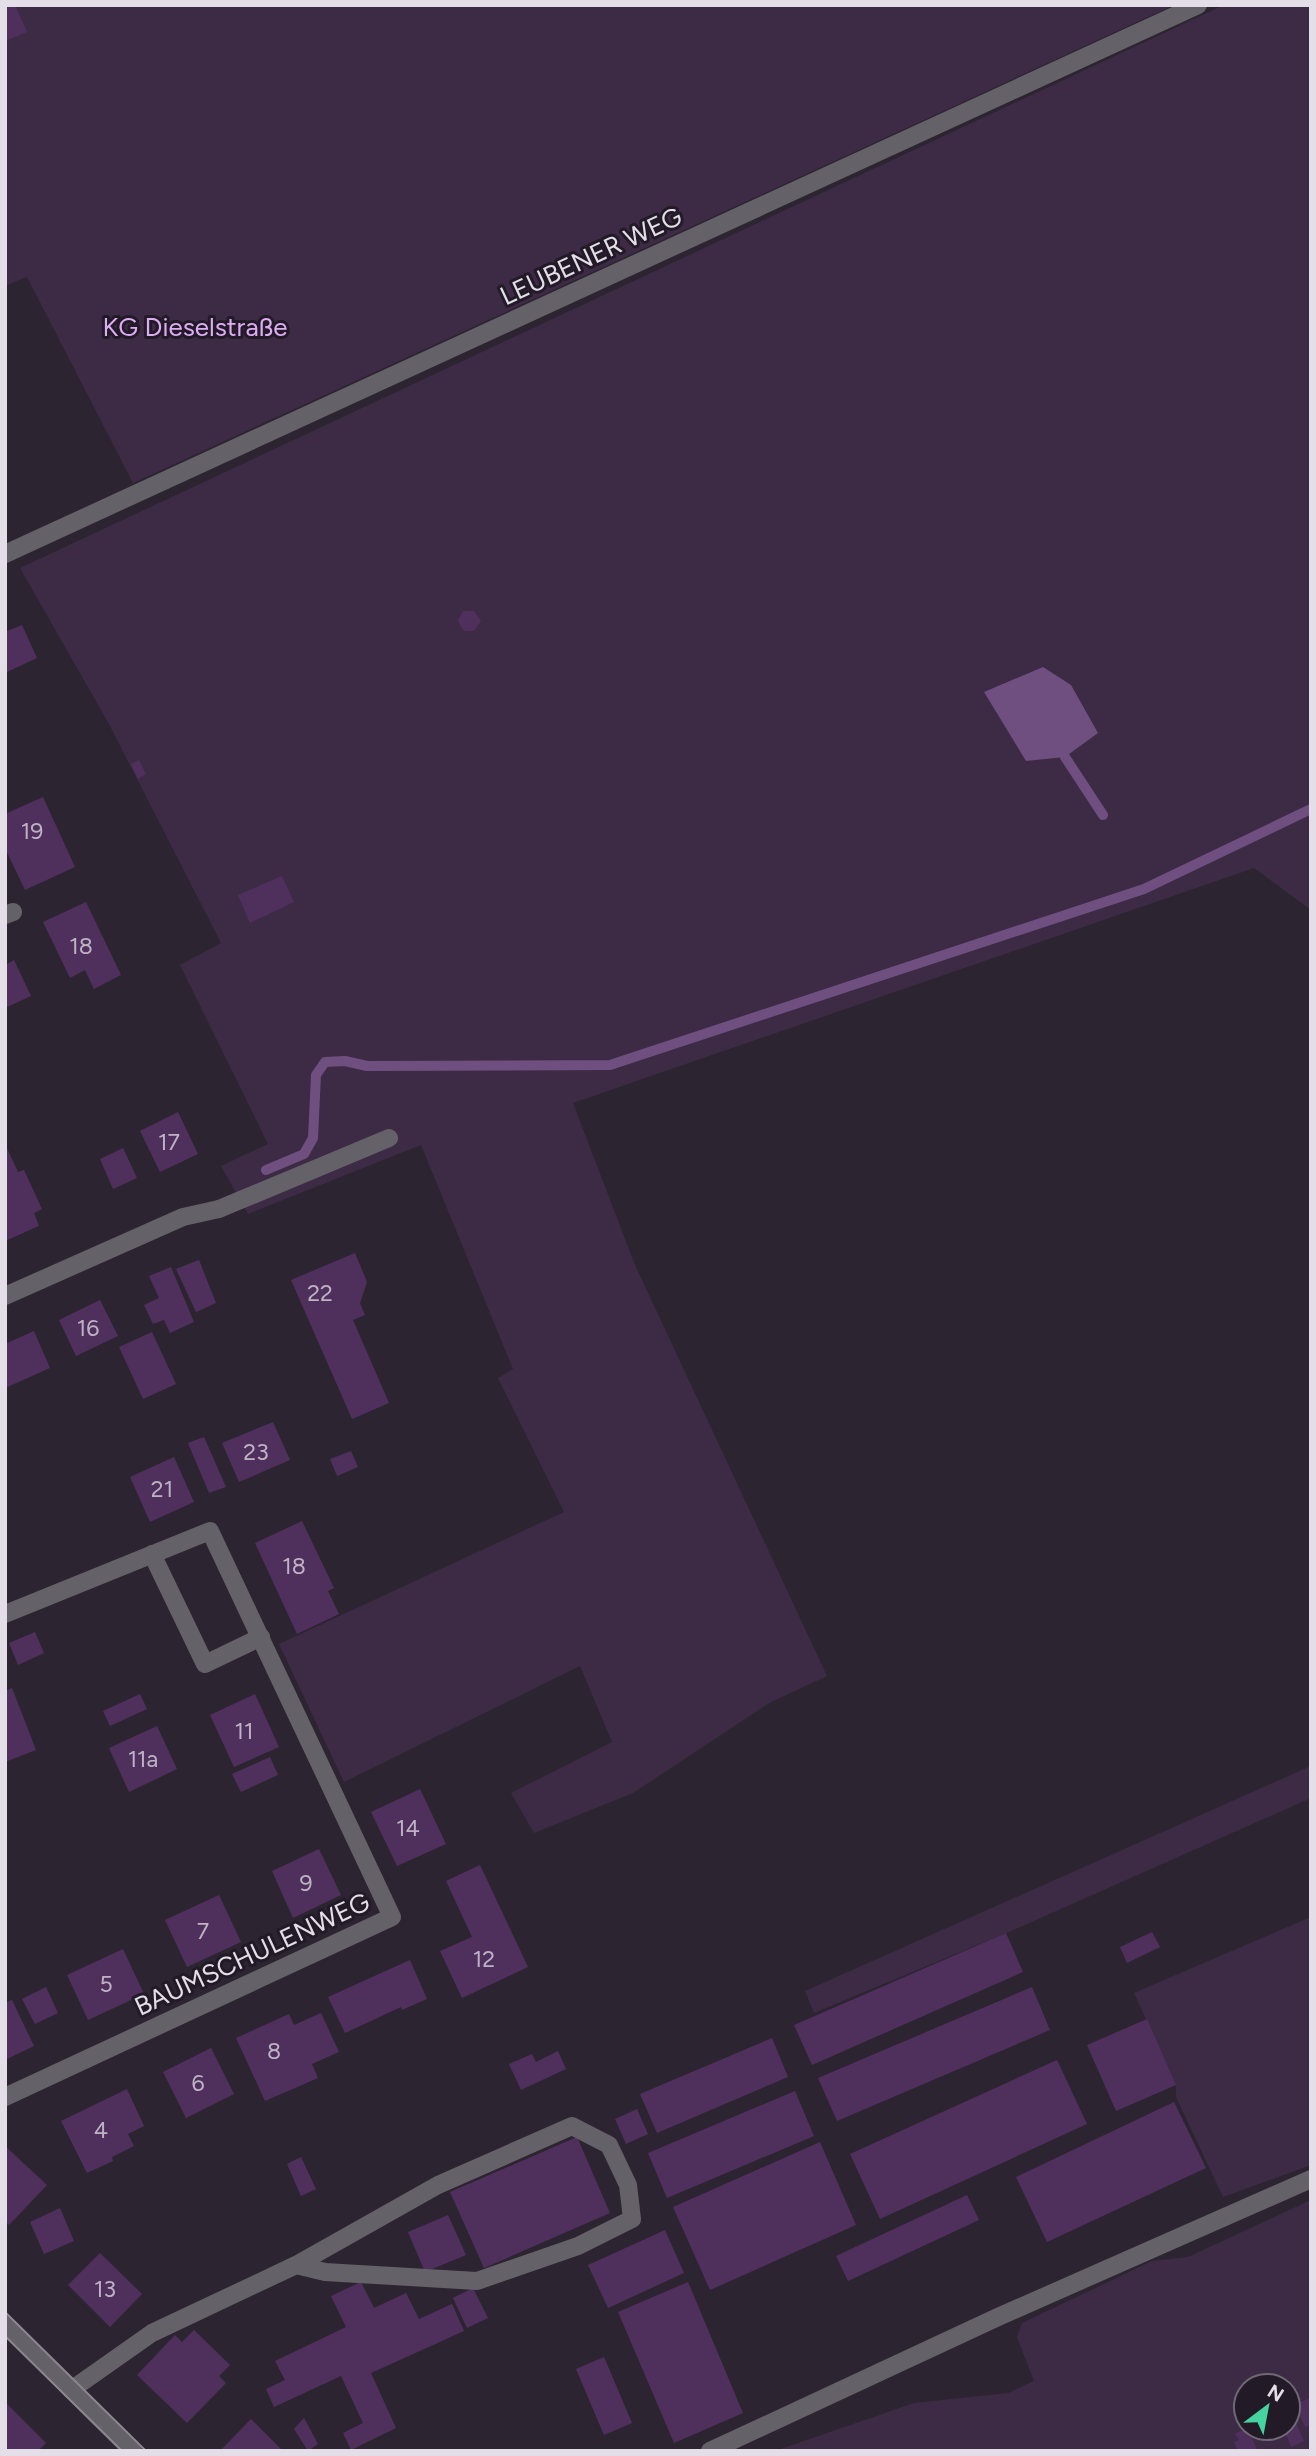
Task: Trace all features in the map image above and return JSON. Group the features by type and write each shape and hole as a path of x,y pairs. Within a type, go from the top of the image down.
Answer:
{"street":[{"name":"LEUBENER WEG","path":"5,554 1198,5"},
{"path":"5,1296 183,1217 219,1209 389,1138"},
{"name":"BAUMSCHULENWEG","path":"5,1614 210,1531 392,1917 5,2097"},
{"path":"152,1554 205,1664 261,1637"},
{"path":"71,2390 152,2333 296,2265 438,2185 572,2126 609,2145 628,2185 632,2219 578,2246 477,2281 325,2272 296,2265"},
{"path":"710,2451 1023,2306 1311,2179"},
{"path":"5,2325 133,2451"}],"green space":[{"name":"KG Dieselstraße","path":"5,5 1174,5 133,483 27,277 5,286"},
{"path":"1224,5 1311,5 1311,910 1254,868 573,1103 635,1265 827,1676 769,1703 633,1793 534,1833 511,1793 612,1742 580,1666 344,1782 279,1644 564,1512 498,1378 513,1369 421,1145 248,1214 221,1166 268,1144 180,965 221,943 109,724 20,568"},
{"path":"1311,1766 1311,1798 1018,1928 814,2013 805,1991"},
{"path":"1311,1917 1311,2165 1223,2197 1176,2097 1176,2085 1134,1993"},
{"path":"1311,2200 1311,2451 775,2451 914,2403 1008,2393 1034,2381 1017,2337 1022,2323 1152,2261 1188,2257"}],"shaded area":[{"path":"1043,667 1071,685 1098,733 1065,757 1026,761 984,692"}],"building":[{"path":"5,5 15,5 27,32 5,41"},
{"path":"463,611 474,611 481,621 474,631 464,631 458,621"},
{"path":"22,625 37,658 7,672 5,632"},
{"path":"139,760 146,774 138,779 131,764"},
{"path":"43,797 75,867 25,890 5,848 5,814"},
{"path":"282,876 294,902 250,923 238,895"},
{"path":"86,902 121,975 94,989 85,970 70,978 43,922"},
{"path":"5,959 7,964 14,960 31,996 5,1008"},
{"path":"178,1112 198,1154 160,1172 140,1131"},
{"path":"5,1144 18,1172 24,1170 42,1209 34,1213 39,1226 5,1241"},
{"path":"123,1148 137,1178 113,1189 100,1159"},
{"path":"355,1253 367,1282 360,1303 365,1315 353,1320 389,1403 352,1419 291,1280"},
{"path":"199,1260 216,1303 196,1312 176,1269"},
{"path":"171,1267 194,1322 170,1333 164,1320 153,1324 144,1305 159,1298 149,1276"},
{"path":"100,1300 118,1336 76,1356 59,1320"},
{"path":"34,1331 50,1368 5,1388 5,1344"},
{"path":"152,1332 176,1384 143,1399 119,1347"},
{"path":"273,1422 290,1460 239,1482 222,1443"},
{"path":"204,1437 226,1487 209,1493 188,1443"},
{"path":"351,1451 358,1467 337,1476 330,1459"},
{"path":"174,1457 194,1502 150,1522 130,1477"},
{"path":"302,1521 334,1588 328,1591 339,1614 297,1634 255,1543"},
{"path":"35,1632 44,1653 18,1665 9,1643"},
{"path":"12,1688 36,1750 5,1762 5,1691"},
{"path":"140,1694 147,1709 110,1726 103,1711"},
{"path":"255,1694 279,1747 234,1767 210,1715"},
{"path":"157,1726 177,1769 129,1792 109,1748"},
{"path":"270,1757 278,1775 241,1792 232,1774"},
{"path":"420,1789 446,1844 397,1866 371,1812"},
{"path":"319,1849 341,1895 293,1918 272,1871"},
{"path":"480,1865 528,1967 462,1998 440,1951 472,1937 446,1881"},
{"path":"219,1895 241,1942 187,1967 165,1920"},
{"path":"1152,1932 1160,1947 1127,1963 1120,1947"},
{"path":"1006,1933 1023,1972 812,2065 794,2025"},
{"path":"123,1949 144,1994 88,2020 67,1975"},
{"path":"410,1960 427,1999 402,2010 401,2007 345,2033 328,1997"},
{"path":"46,1987 58,2013 35,2024 22,1999"},
{"path":"1032,1987 1050,2030 837,2121 818,2078"},
{"path":"12,2000 34,2046 5,2060 5,2003"},
{"path":"321,2013 339,2052 312,2064 318,2078 265,2101 236,2038 289,2014 294,2025"},
{"path":"1147,2019 1176,2085 1116,2111 1087,2045"},
{"path":"772,2038 788,2077 657,2133 640,2094"},
{"path":"211,2048 234,2094 186,2118 163,2072"},
{"path":"558,2051 566,2069 521,2090 509,2064 532,2054 536,2062"},
{"path":"1057,2060 1087,2124 880,2219 850,2154"},
{"path":"127,2089 144,2126 128,2134 134,2146 112,2157 113,2161 87,2173 61,2121"},
{"path":"795,2091 814,2136 667,2198 648,2153"},
{"path":"1174,2102 1206,2168 1047,2242 1016,2177"},
{"path":"637,2109 648,2134 626,2144 615,2119"},
{"path":"577,2137 610,2213 484,2268 450,2192"},
{"path":"820,2142 856,2225 710,2290 673,2207"},
{"path":"5,2146 47,2185 9,2225 5,2221"},
{"path":"301,2157 316,2189 301,2196 287,2164"},
{"path":"967,2195 979,2220 848,2281 836,2256"},
{"path":"60,2208 74,2241 44,2254 30,2222"},
{"path":"448,2215 466,2255 425,2272 408,2232"},
{"path":"665,2230 684,2273 608,2308 588,2265"},
{"path":"100,2253 142,2294 110,2327 68,2285"},
{"path":"361,2282 374,2308 406,2293 419,2319 452,2304 464,2331 371,2373 396,2428 351,2450 343,2433 363,2423 341,2376 274,2407 266,2389 285,2380 275,2361 346,2327 331,2296"},
{"path":"688,2282 743,2413 674,2443 618,2312"},
{"path":"473,2288 488,2318 467,2328 453,2298"},
{"path":"194,2330 230,2365 219,2376 226,2383 187,2423 137,2375 175,2335 182,2342"},
{"path":"604,2357 632,2423 604,2435 576,2369"},
{"path":"1311,2398 1311,2424 1305,2427 1302,2420 1302,2401"},
{"path":"5,2402 46,2443 38,2451 5,2451"},
{"path":"304,2418 318,2444 308,2451 294,2429"},
{"path":"251,2419 283,2451 220,2451"},
{"path":"1234,2442 1254,2442 1257,2449 1238,2451"},
{"path":"1289,2442 1302,2442 1291,2447"}],"waterway":[{"path":"1065,757 1103,815"},
{"path":"266,1170 304,1154 313,1138 316,1075 325,1062 345,1061 367,1066 610,1065 1144,889 1311,809"}],"tram line":[{"path":"5,2312 146,2451"},
{"path":"5,2336 122,2451"}]}
